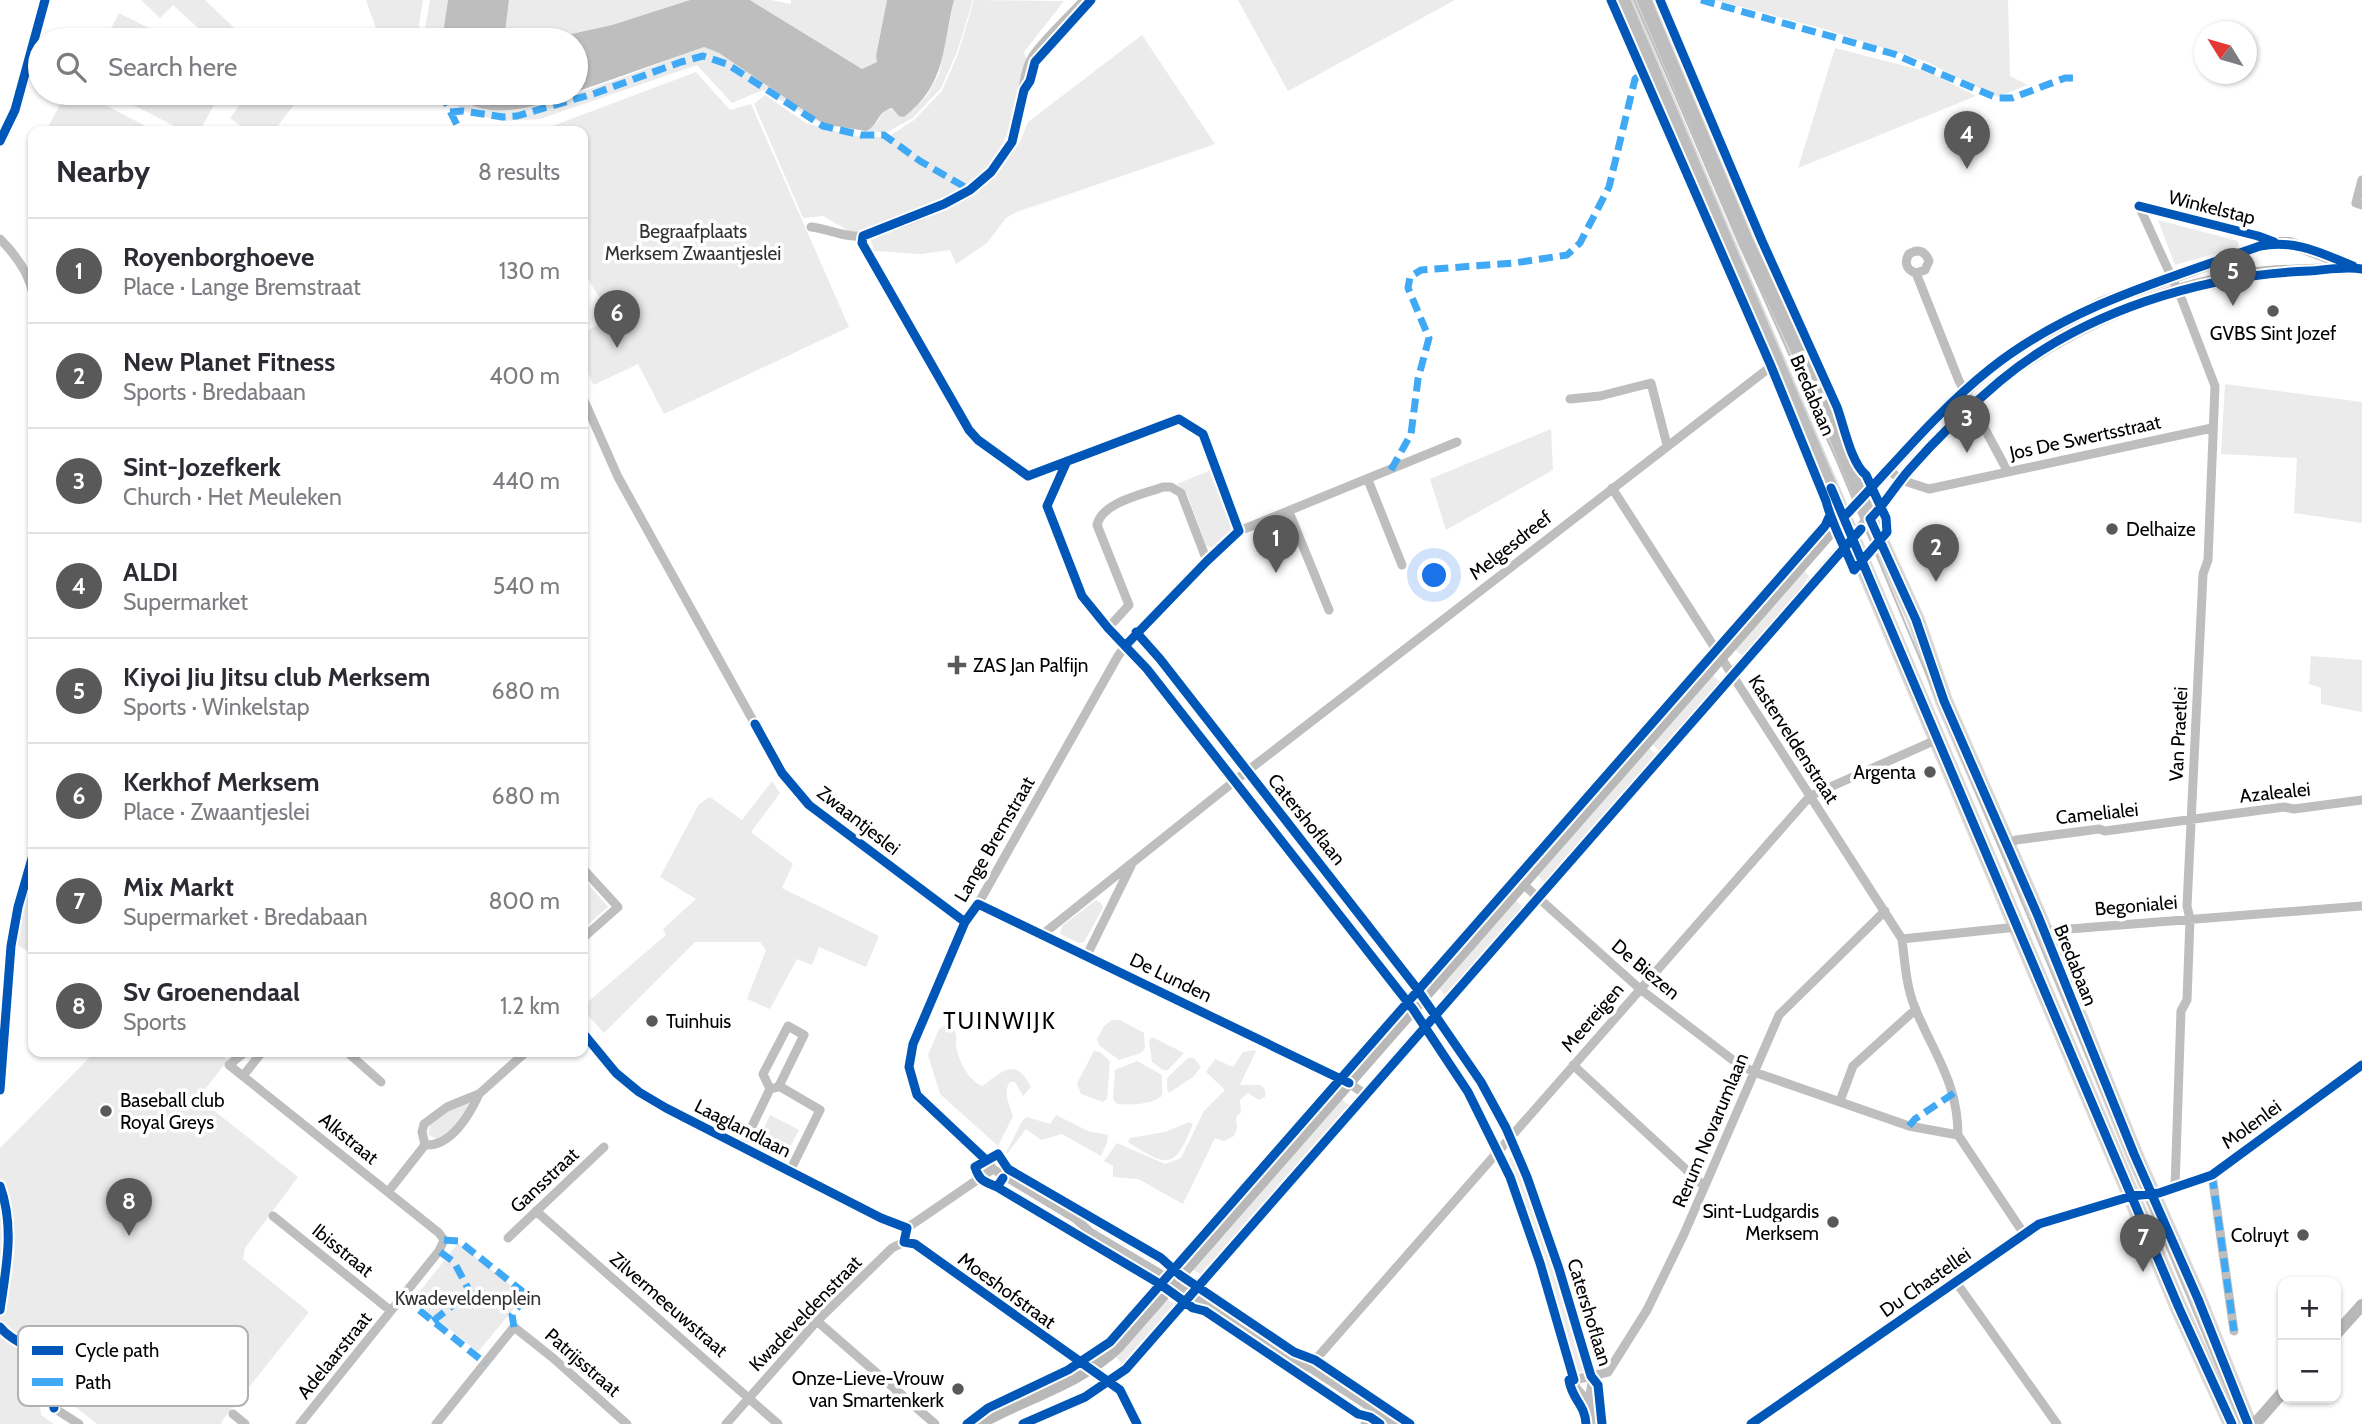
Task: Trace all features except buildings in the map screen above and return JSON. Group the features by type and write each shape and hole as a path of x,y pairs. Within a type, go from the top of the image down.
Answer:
{"main road":[{"name":"Bredabaan","path":"1623,0 2179,1308 2232,1424"},
{"name":"Bredabaan","path":"1644,0 1746,241 1819,395 1870,519 1916,620 1944,701 2044,931 2248,1424"}],"street":[{"path":"38,28 46,0"},
{"path":"811,227 853,237 863,236 944,204 970,190 997,165 1012,142 1032,57 1084,0"},
{"path":"0,141 15,110 28,64"},
{"path":"2362,180 2356,203 2362,205"},
{"name":"Winkelstap","path":"2171,277 2139,206 2258,236"},
{"path":"0,239 28,277"},
{"name":"Winkelstap","path":"979,1424 1088,1369 1118,1347 1720,656 1844,517 1965,391 2026,343 2058,324 2101,303 2260,246 2290,243 2360,266"},
{"name":"Winkelstap","path":"1023,1424 1084,1396 1126,1369 1881,508 1901,480 1935,442 2001,380 2083,328 2178,291 2266,272 2360,266"},
{"path":"1916,273 1972,407 2008,472"},
{"name":"Van Praetlei","path":"2171,277 2215,386 2212,494 2208,560 2203,574 2187,906 2190,919 2187,1000 2182,1011 2175,1186"},
{"name":"Melgesdreef","path":"1043,934 1246,772 1778,361"},
{"path":"1570,399 1600,396 1651,383 1667,445"},
{"name":"Zwaantjeslei","path":"588,409 618,477 775,761 794,790 824,817 965,922"},
{"path":"1028,476 1179,419 1203,434 1239,531"},
{"name":"Jos De Swertsstraat","path":"1889,470 1901,480 1929,489 2212,428"},
{"name":"Lange Bremstraat","path":"992,1170 981,1154 917,1095 909,1067 913,1044 965,922 978,904 1125,646 1239,531 1457,442"},
{"path":"1067,461 1047,506 1082,596 1125,646"},
{"path":"1368,480 1402,565"},
{"path":"1108,628 1129,605 1097,525 1104,512 1163,487 1171,487 1181,493 1207,561"},
{"name":"Kasterveldenstraat","path":"1612,488 1902,939"},
{"path":"1289,512 1329,610"},
{"name":"Catershoflaan","path":"1136,632 1160,659 1424,998 1481,1083 1510,1136 1559,1269 1591,1376 1589,1402 1593,1424"},
{"name":"Catershoflaan","path":"1125,646 1147,669 1413,1009 1468,1092 1510,1177 1540,1263 1576,1388 1589,1402"},
{"name":"Meereigen","path":"1309,1367 1810,796 1938,740"},
{"name":"Azalealei","path":"2191,819 2362,800"},
{"name":"Camelialei","path":"2007,845 2016,840 2191,819"},
{"name":"Melgesdreef","path":"1087,955 1133,862"},
{"path":"588,874 618,907 588,934"},
{"name":"De Biezen","path":"1522,884 1640,989 1738,1064 1909,1126 1958,1135"},
{"name":"De Lunden","path":"978,904 1349,1083 1366,1096"},
{"name":"Begonialei","path":"2044,931 2362,906"},
{"name":"Rerum Novarumlaan","path":"1591,1376 1608,1373 1647,1310 1684,1234 1779,1015 1885,911"},
{"path":"2017,927 1902,939 1907,984 1954,1093 1958,1111 1958,1135 2024,1234"},
{"path":"1840,1101 1853,1066 1916,1009"},
{"path":"742,1147 774,1088 804,1035 788,1027 763,1074 774,1088 820,1110 790,1171"},
{"name":"Laaglandlaan","path":"588,1039 630,1086 666,1108 881,1218 907,1228"},
{"path":"1443,1054 1456,1046"},
{"name":"Alkstraat","path":"239,1057 229,1065 439,1233 444,1240"},
{"path":"243,1076 257,1057"},
{"path":"355,1057 381,1082"},
{"path":"425,1145 422,1132 424,1125 447,1107 479,1094 520,1057"},
{"path":"1573,1065 1704,1186"},
{"name":"Molenlei","path":"2132,1196 2152,1195 2212,1175 2362,1065"},
{"path":"388,1192 425,1145 437,1144 448,1138 471,1112 479,1094"},
{"name":"Gansstraat","path":"508,1238 604,1147"},
{"path":"904,1242 907,1228 992,1170 1076,1219 1090,1232 1174,1282 1302,1367 1309,1367 1396,1424"},
{"path":"2212,1175 2234,1331"},
{"name":"Du Chastellei","path":"1751,1424 2039,1224 2132,1196"},
{"name":"Zilvermeeuwstraat","path":"536,1211 778,1424"},
{"name":"Ibisstraat","path":"273,1216 391,1311"},
{"name":"Adelaarstraat","path":"300,1424 439,1251 444,1240"},
{"name":"Kwadeveldenstraat","path":"726,1424 817,1321 892,1248 904,1242"},
{"name":"Moeshofstraat","path":"904,1242 915,1244 1108,1382"},
{"path":"1956,1282 2057,1424"},
{"path":"2341,1328 2362,1305"},
{"path":"817,1321 935,1424"},
{"name":"Patrijsstraat","path":"436,1424 514,1327 627,1424"},
{"name":"Catershoflaan","path":"1574,1380 1591,1376"},
{"path":"1108,1382 1120,1391 1137,1424"},
{"path":"2255,1424 2278,1398"},
{"path":"54,1408 79,1424"},
{"path":"1365,1424 1376,1410"},
{"path":"233,1414 245,1424"}],"green space":[{"path":"141,0 205,0 234,28 198,28 173,5 160,18"},
{"path":"366,0 423,0 420,28 376,28"},
{"path":"430,0 448,0 444,28 425,28"},
{"path":"509,0 690,0 588,30 588,28 506,28"},
{"path":"750,0 791,4 791,0 887,0 877,62 862,69"},
{"path":"954,0 973,0 957,52 941,88 913,118 885,133 867,131 886,111 913,110 928,94 939,74"},
{"path":"974,0 1064,1 1024,52 1027,61 1009,131 996,156 969,187 866,233 849,231 823,216 803,218 754,104 765,95 806,123 852,136 888,137 914,120 942,91 958,54"},
{"path":"1238,0 1455,0 1288,91"},
{"path":"1715,0 2008,0 2010,76 2028,85 1997,97 1925,61 1824,29"},
{"path":"119,13 148,28 111,28"},
{"path":"1142,35 1215,144 1017,212 1006,218 987,243 956,264 950,250 921,254 874,251 870,237 929,213 986,185 1020,142 1028,122"},
{"path":"704,47 719,53 824,123 858,129 824,125 763,90 732,103 697,65 588,102 588,89"},
{"path":"1835,48 1929,72 1976,96 1798,168"},
{"name":"Begraafplaats Merksem Zwaantjeslei","path":"696,72 730,110 751,104 849,327 664,414 638,364 594,385 588,374 588,330 612,317 588,279 588,126 552,126"},
{"path":"60,105 105,105 145,126 49,126"},
{"path":"133,105 214,105 203,126 174,126"},
{"path":"240,105 294,105 278,126 240,126 230,118"},
{"path":"457,105 491,109 581,105 540,119 502,121 462,111"},
{"path":"2158,220 2238,241 2239,247 2175,265"},
{"path":"2225,384 2362,402 2362,523 2294,513 2297,458 2221,454"},
{"path":"1551,429 1553,470 1446,530 1430,479"},
{"path":"1211,470 1232,527 1212,548 1206,545 1187,494 1177,484"},
{"path":"1804,571 1809,576 1791,603 1744,657 1734,649"},
{"path":"2311,656 2362,660 2362,712 2321,704 2321,688 2309,684"},
{"path":"1712,675 1721,683 1661,752 1652,744"},
{"path":"1649,748 1657,755 1546,883 1538,876"},
{"path":"772,781 780,793 751,832 793,864 782,888 879,936 866,967 819,947 812,965 797,959 770,1009 747,999 766,950 760,942 695,942 604,1033 588,1015 588,1002 666,935 663,929 696,899 660,877 699,804 710,797 742,820"},
{"path":"588,884 608,907 588,925"},
{"path":"28,888 28,951 15,944"},
{"path":"1096,900 1103,908 1084,942 1079,943 1060,934 1062,926"},
{"path":"1515,900 1524,908 1446,997 1439,988"},
{"path":"1112,1020 1120,1020 1144,1033 1145,1048 1141,1053 1119,1060 1099,1045 1097,1039 1104,1026"},
{"path":"946,1025 954,1030 961,1063 978,1084 983,1086 1003,1071 1015,1069 1031,1087 1023,1096 1015,1082 1010,1082 1007,1095 1013,1116 998,1146 940,1094 928,1055 939,1029"},
{"path":"1152,1037 1184,1053 1168,1070 1163,1070 1152,1062 1149,1041"},
{"path":"1094,1051 1100,1052 1110,1061 1107,1099 1103,1102 1081,1094 1077,1083"},
{"path":"1256,1051 1240,1085 1261,1085 1265,1090 1265,1097 1259,1100 1248,1093 1240,1100 1241,1112 1236,1117 1237,1128 1234,1136 1224,1141 1215,1138 1183,1204 1138,1179 1113,1177 1113,1166 1104,1161 1117,1143 1165,1164 1181,1158 1204,1111 1225,1090 1206,1072 1215,1059 1233,1067 1243,1052"},
{"path":"90,1057 223,1057 228,1060 198,1098 298,1177 245,1248 243,1259 309,1312 248,1388 248,1326 18,1326 18,1337 8,1330 5,1339 18,1346 18,1406 40,1406 41,1415 54,1424 0,1424 0,1148"},
{"path":"1188,1058 1194,1058 1201,1067 1193,1077 1169,1093 1167,1078"},
{"path":"1137,1061 1162,1075 1162,1096 1146,1103 1117,1104 1113,1099 1115,1070"},
{"path":"1341,1098 1350,1107 1202,1275 1192,1269"},
{"path":"468,1103 461,1119 446,1134 436,1139 428,1134 430,1124 456,1106"},
{"path":"770,1115 799,1130 789,1149 761,1134"},
{"path":"1056,1115 1088,1131 1108,1135 1101,1156 1062,1134 1041,1140 1026,1129 1006,1153 1022,1121 1027,1117 1050,1124"},
{"path":"1189,1122 1193,1124 1187,1139 1169,1160 1153,1157 1128,1142 1130,1138 1165,1132"},
{"path":"1513,1155 1555,1271 1585,1370 1582,1373 1576,1370 1548,1275 1508,1160"},
{"name":"Kwadeveldenplein","path":"458,1243 524,1296 478,1352 413,1300"},
{"path":"1166,1299 1176,1305 1123,1364 1116,1357 1118,1353"},
{"path":"74,1406 234,1406 222,1424 97,1424"}],"shaded area":[{"path":"448,0 509,0 506,28 444,28"},
{"path":"690,0 750,0 862,69 877,62 887,0 954,0 941,64 928,91 904,117 899,116 892,108 883,113 866,131 824,124 719,53 704,47 588,88 588,30"},
{"path":"473,105 536,105 509,110 483,109"}],"tram line":[{"path":"1634,0 1837,461 2241,1424"}],"marked path":[{"path":"1701,0 1894,54 1997,98 2012,98 2065,78 2073,78 2076,84"},
{"path":"588,95 703,56 727,64 823,126 861,135 884,135 920,161 970,190"},
{"path":"1391,470 1411,434 1418,379 1429,338 1408,288 1410,277 1421,270 1514,263 1567,255 1580,243 1609,187 1635,79 1643,72"},
{"path":"447,105 458,126"},
{"path":"450,112 463,111 503,117 517,116 555,105"},
{"path":"1909,1126 1954,1093"},
{"path":"2212,1175 2234,1331"},
{"path":"444,1240 459,1241 527,1295 512,1315 514,1327"},
{"path":"433,1321 470,1292 454,1262 439,1251"},
{"path":"403,1297 485,1363"}],"cycle path":[{"path":"37,28 45,0"},
{"path":"1091,0 1035,62 1030,81 1024,90 1012,142 991,172 970,190 944,204 863,236 862,243 969,430 978,440 1028,476 1179,419 1203,434 1239,531 1125,646"},
{"path":"1611,0 1771,366 1854,570 1887,532 1886,518 1866,475 1852,453 1837,407 1762,241 1660,0"},
{"path":"0,141 15,110 28,62"},
{"path":"2139,206 2274,242"},
{"path":"1844,517 1970,386 2020,347 2086,311 2120,296 2260,246 2296,246 2353,266"},
{"path":"2248,1424 2198,1299 2134,1154 2038,916 1944,701 1916,620 1870,519 1931,446 2000,381 2033,356 2106,316 2186,289 2227,280 2268,274 2362,269"},
{"path":"1067,461 1047,506 1082,596 1147,669 1413,1009 1468,1092 1510,1177 1540,1263 1574,1380 1569,1380 1571,1387 1586,1424"},
{"path":"1831,488 2179,1308 2232,1424"},
{"path":"967,1424 988,1408 1068,1370 1110,1342 1825,526 1829,517"},
{"path":"1023,1424 1085,1397 1126,1369 1861,529"},
{"path":"1136,632 1160,659 1415,986 1481,1082 1506,1128 1527,1177 1559,1269 1591,1376 1598,1385 1602,1424"},
{"path":"755,724 782,773 809,805 965,922"},
{"path":"0,1090 11,946 28,872"},
{"path":"985,1159 917,1095 909,1067 913,1044 965,922 978,904 1349,1083"},
{"path":"588,1039 616,1073 639,1092 666,1108 881,1218 907,1228"},
{"path":"1751,1424 2039,1224 2132,1196 2159,1193 2212,1175 2362,1065"},
{"path":"997,1187 981,1178 975,1167 998,1154 1008,1169 1161,1258 1180,1275 1294,1352 1315,1360 1410,1424"},
{"path":"1003,1178 997,1187 1160,1284 1193,1308 1205,1311 1358,1414 1370,1417 1380,1424"},
{"path":"0,1186 5,1201 8,1232 7,1264 0,1310"},
{"path":"907,1228 904,1242 915,1244 1120,1390 1137,1424"},
{"path":"0,1327 18,1341"}],"place":[{"name":"ALDI","path":"1967,169"},
{"name":"Kiyoi Jiu Jitsu club Merksem","path":"2233,306"},
{"name":"GVBS Sint Jozef","path":"2273,311"},
{"name":"Kerkhof Merksem","path":"617,348"},
{"name":"Sint-Jozefkerk","path":"1967,453"},
{"name":"Delhaize","path":"2112,529"},
{"name":"Royenborghoeve","path":"1276,573"},
{"name":"New Planet Fitness","path":"1936,582"},
{"name":"ZAS Jan Palfijn","path":"957,665"},
{"name":"Argenta","path":"1930,772"},
{"name":"Tuinhuis","path":"652,1021"},
{"name":"Baseball club Royal Greys","path":"106,1111"},
{"name":"Sint-Ludgardis Merksem","path":"1833,1222"},
{"name":"Colruyt","path":"2303,1235"},
{"name":"Sv Groenendaal","path":"129,1236"},
{"name":"Mix Markt","path":"2143,1272"},
{"name":"Onze-Lieve-Vrouw van Smartenkerk","path":"958,1389"}],"district":[{"name":"TUINWIJK","path":"1000,1021"}]}
